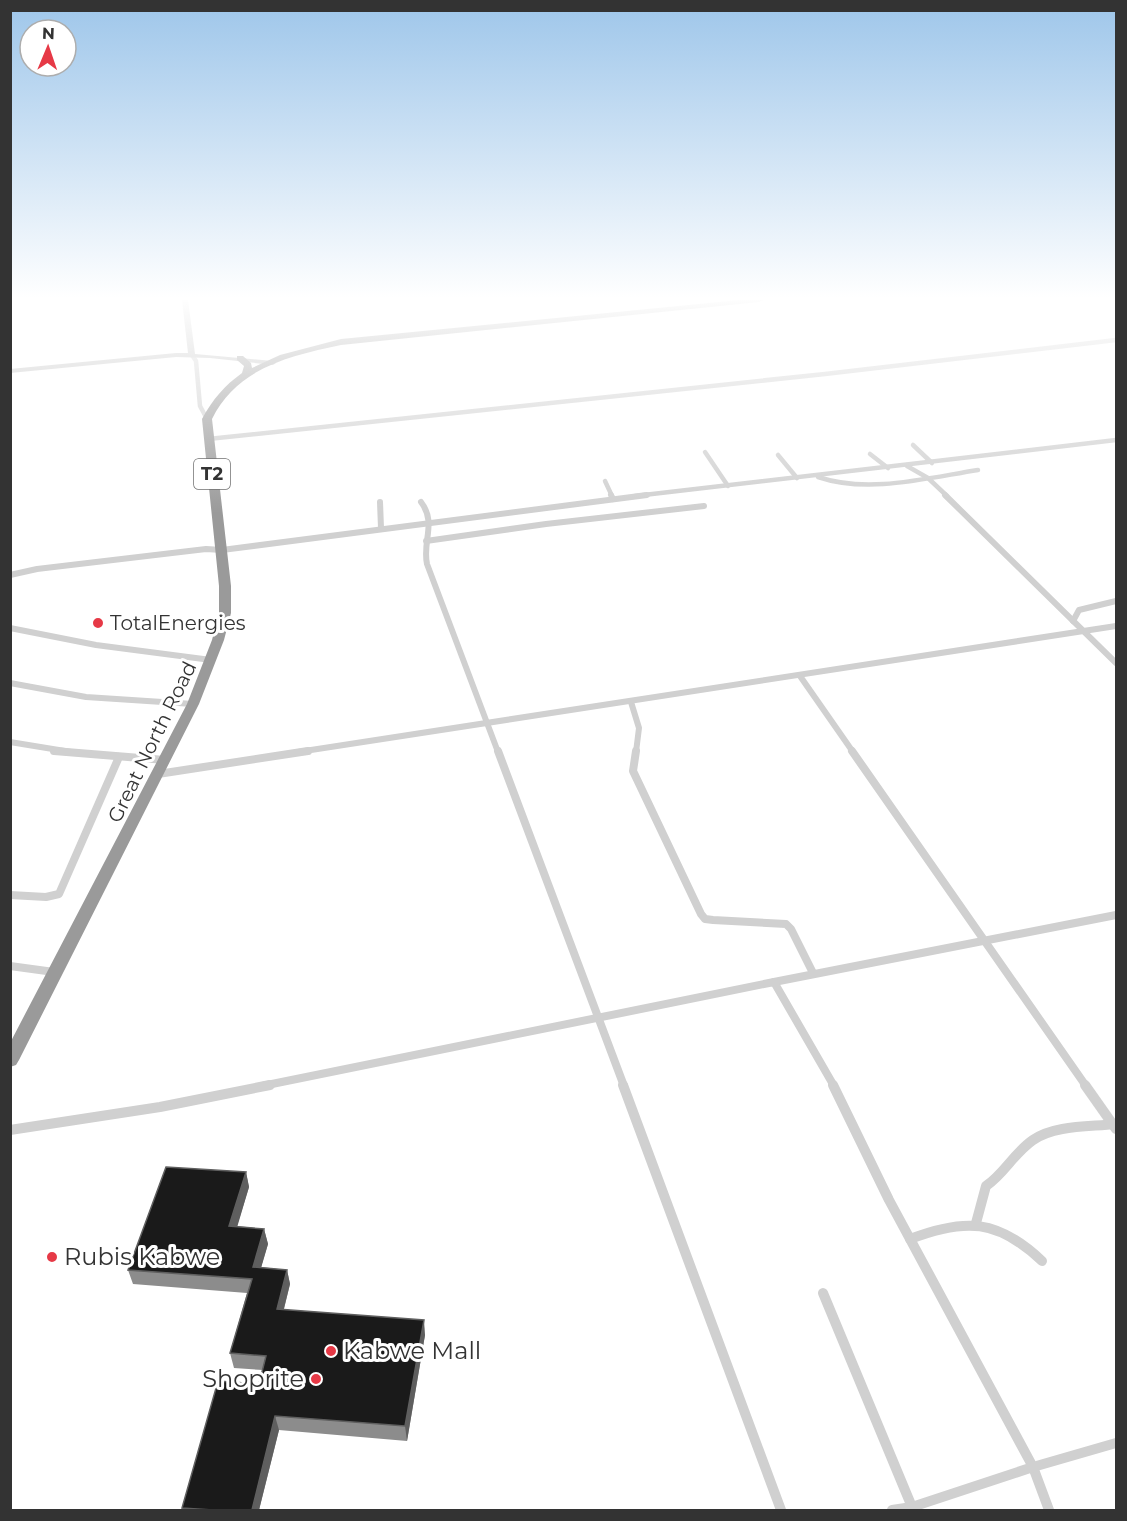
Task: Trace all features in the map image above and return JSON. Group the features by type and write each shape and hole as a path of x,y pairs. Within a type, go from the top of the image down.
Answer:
{"highway":[{"path":"246,376 247,371"},
{"path":"207,420 211,408 224,390 256,371"},
{"name":"Great North Road","path":"10,1060 158,774 193,704 211,660 225,613 222,550 207,420"}],"street":[{"path":"197,371 200,406 207,420"},
{"path":"208,439 851,371"},
{"path":"10,575 68,565 207,549 222,550 613,499 1116,440"},
{"path":"913,445 932,463"},
{"path":"705,452 728,486"},
{"path":"870,454 888,468"},
{"path":"778,455 797,478"},
{"path":"908,466 928,478 1116,663"},
{"path":"816,476 846,485 928,478 978,470"},
{"path":"605,481 613,499"},
{"path":"380,502 381,528"},
{"path":"421,502 425,506 430,522 425,556 781,1510"},
{"path":"426,541 546,524 704,506"},
{"path":"1073,621 1079,610 1116,601"},
{"path":"158,774 488,725 1116,626"},
{"path":"10,628 96,645 211,660"},
{"path":"800,676 1115,1126"},
{"path":"10,683 86,697 193,704"},
{"path":"631,702 639,728 633,771 701,914 705,919 713,920 786,924 791,929 813,973"},
{"path":"10,742 55,751 165,760"},
{"path":"10,895 46,897 58,894 119,757"},
{"path":"10,1130 160,1107 599,1019 813,973 1116,915"},
{"path":"10,966 54,972"},
{"path":"774,982 837,1091 910,1239 1033,1467 1049,1510"},
{"path":"976,1224 986,1186 998,1178 1033,1140 1055,1130 1115,1126"},
{"path":"910,1239 949,1225 976,1224 1007,1233 1026,1245 1042,1261"},
{"path":"823,1293 912,1507"},
{"path":"892,1510 912,1507 1033,1467 1116,1443"}],"building":[{"name":"Kabwe Mall","path":"166,1167 246,1172 229,1226 264,1229 253,1267 287,1270 277,1309 424,1320 405,1426 275,1416 252,1510 182,1508 218,1381 259,1384 266,1356 230,1353 252,1279 128,1270"}],"place":[{"name":"TotalEnergies","path":"98,623"},
{"name":"Rubis Kabwe","path":"52,1257"},
{"name":"Kabwe Mall","path":"331,1351"},
{"name":"Shoprite","path":"316,1379"}]}
